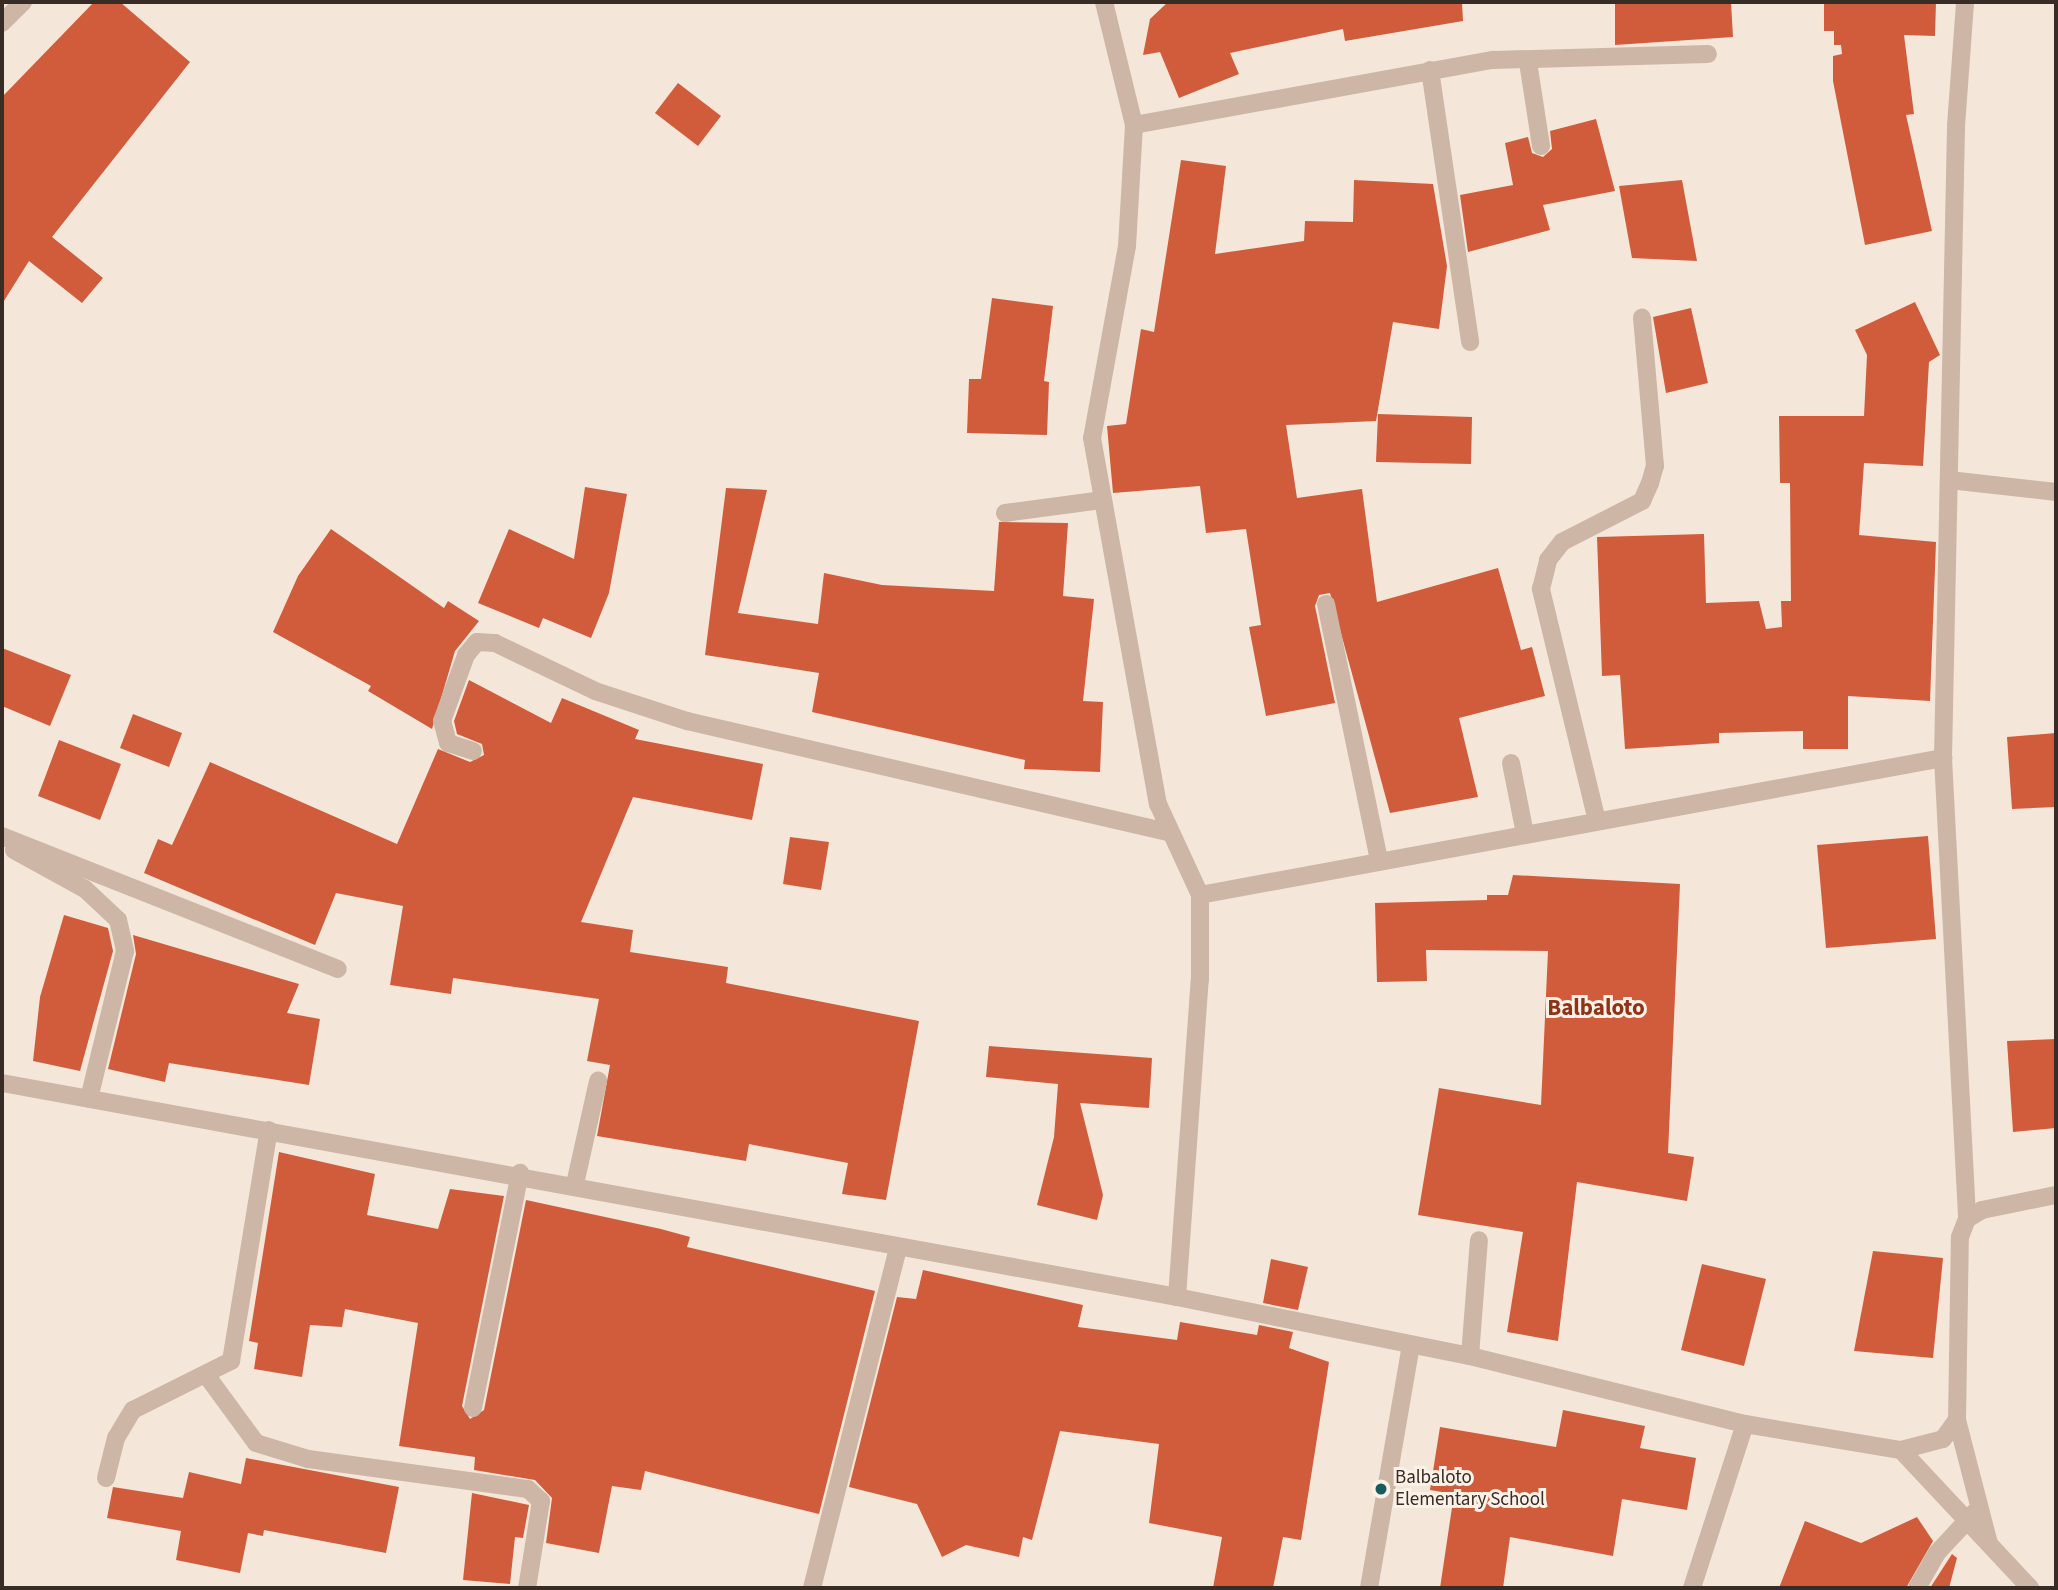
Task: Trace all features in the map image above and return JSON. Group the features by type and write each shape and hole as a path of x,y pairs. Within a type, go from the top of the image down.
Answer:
{"street":[{"path":"2,23 23,2"},
{"path":"1104,2 1134,125 1127,246 1092,410 1103,500 1166,832 1199,895 1200,980 1177,1297"},
{"path":"1965,2 1956,126 1943,758 1967,1219 1960,1237 1957,1420 1984,1505 1988,1540"},
{"path":"1134,125 1493,60 1528,62 1708,54"},
{"path":"1528,62 1541,146"},
{"path":"1430,70 1470,342"},
{"path":"1597,821 1541,589 1548,560 1562,542 1642,500 1650,484 1655,467 1642,318"},
{"path":"1949,480 2056,492"},
{"path":"1005,513 1103,500"},
{"path":"1326,604 1379,861"},
{"path":"473,751 448,743 442,721 466,655 477,642 495,643 594,691 687,721 1166,832"},
{"path":"1199,895 1943,758"},
{"path":"1511,763 1525,834"},
{"path":"2,836 338,969"},
{"path":"2,843 85,889 118,920 125,951 89,1099"},
{"path":"575,1184 597,1081"},
{"path":"2,1083 520,1173 898,1247 1177,1297 1470,1356 1745,1424 1901,1450 1943,1440 1957,1420"},
{"path":"106,1478 116,1438 133,1410 206,1376 230,1361 235,1347 269,1130"},
{"path":"473,1408 520,1173"},
{"path":"1967,1219 1982,1210 2056,1195"},
{"path":"1470,1356 1479,1240"},
{"path":"812,1588 898,1247"},
{"path":"1369,1588 1411,1345"},
{"path":"206,1376 256,1443 308,1459 528,1489 541,1501 527,1588"},
{"path":"1692,1588 1745,1424"},
{"path":"1901,1450 2030,1588"},
{"path":"1917,1588 1967,1518 1984,1505"}],"building":[{"path":"94,2 120,2 190,62 52,237 103,278 82,303 29,261 2,304 2,97"},
{"path":"1168,2 1462,2 1463,21 1345,41 1343,29 1230,53 1239,74 1179,98 1160,52 1143,55 1150,19"},
{"path":"1615,2 1731,2 1733,37 1615,45"},
{"path":"1824,2 1936,2 1935,36 1904,35 1914,114 1906,115 1932,231 1865,245 1833,81 1833,56 1842,54 1841,45 1834,45 1834,31 1824,31"},
{"path":"678,83 721,116 698,146 655,113"},
{"path":"1596,119 1615,191 1543,205 1550,230 1468,252 1460,195 1513,185 1505,143 1528,137 1532,153 1543,157 1552,149 1550,131"},
{"path":"1181,160 1226,166 1215,254 1304,241 1305,221 1353,222 1354,180 1433,184 1447,266 1439,329 1393,322 1376,421 1286,425 1297,498 1362,489 1377,602 1498,568 1521,650 1532,647 1545,696 1459,718 1478,797 1390,813 1330,593 1319,595 1315,606 1335,703 1266,716 1249,627 1261,625 1246,529 1206,533 1200,486 1113,493 1107,426 1126,424 1141,329 1154,332"},
{"path":"1682,180 1697,261 1632,258 1619,186"},
{"path":"992,298 1053,306 1044,381 1049,382 1047,435 967,433 969,379 981,379"},
{"path":"1915,302 1940,355 1929,362 1923,466 1864,463 1859,535 1936,542 1930,701 1848,696 1848,749 1803,749 1803,731 1719,733 1719,743 1625,749 1620,675 1602,676 1597,537 1704,534 1706,603 1759,601 1766,629 1782,627 1781,601 1791,601 1790,483 1780,483 1779,416 1864,416 1867,355 1855,330"},
{"path":"1691,308 1708,383 1666,393 1653,317"},
{"path":"1378,414 1472,417 1471,464 1376,462"},
{"path":"585,487 627,494 609,593 591,638 543,618 539,628 478,603 509,529 574,559"},
{"path":"726,488 767,490 738,613 818,624 824,573 882,585 994,591 999,522 1068,523 1063,596 1094,599 1083,701 1103,702 1100,772 1024,769 1025,760 812,712 819,673 705,655"},
{"path":"331,529 444,608 448,601 479,621 455,651 432,729 368,691 371,686 273,632 298,576"},
{"path":"2,648 71,675 50,726 2,706"},
{"path":"469,680 551,723 562,698 639,730 635,739 763,764 752,820 633,797 581,922 633,930 630,952 728,967 726,983 919,1021 886,1200 842,1194 848,1163 749,1144 746,1161 597,1136 610,1065 587,1061 599,999 453,978 451,994 390,985 403,906 336,893 315,945 144,873 158,839 172,845 210,762 397,844 438,749 470,762 484,755 482,744 457,734 454,721"},
{"path":"133,714 182,733 169,767 120,748"},
{"path":"2056,733 2056,807 2012,809 2007,737"},
{"path":"59,740 121,764 100,820 38,796"},
{"path":"1928,836 1936,939 1826,948 1817,845"},
{"path":"790,837 829,842 821,890 783,884"},
{"path":"1513,875 1680,884 1668,1153 1694,1157 1687,1201 1577,1182 1558,1341 1507,1332 1523,1232 1418,1215 1439,1088 1541,1105 1548,951 1426,950 1427,981 1377,982 1375,903 1487,900 1487,895 1508,895"},
{"path":"64,915 108,928 113,951 80,1071 33,1061 40,997"},
{"path":"133,935 299,984 287,1013 320,1019 309,1085 169,1063 165,1082 108,1069 136,954"},
{"path":"2056,1039 2056,1128 2013,1132 2007,1041"},
{"path":"989,1046 1152,1058 1149,1108 1080,1103 1103,1195 1097,1220 1037,1205 1054,1137 1058,1084 986,1077"},
{"path":"279,1152 375,1174 367,1215 438,1229 450,1189 504,1196 462,1406 470,1419 484,1410 526,1200 661,1229 690,1237 687,1247 875,1291 819,1514 645,1471 641,1490 612,1486 599,1553 546,1543 552,1498 535,1480 474,1470 475,1457 399,1446 418,1323 345,1309 342,1327 310,1325 302,1377 254,1369 258,1343 249,1341"},
{"path":"1873,1251 1943,1258 1933,1358 1854,1351"},
{"path":"1271,1259 1308,1267 1298,1310 1263,1303"},
{"path":"1702,1264 1766,1279 1744,1366 1681,1350"},
{"path":"923,1270 1083,1305 1078,1327 1177,1340 1180,1322 1257,1335 1259,1325 1293,1332 1289,1348 1329,1362 1301,1540 1283,1537 1273,1588 1213,1588 1222,1537 1149,1523 1159,1444 1060,1431 1032,1540 1023,1537 1019,1557 966,1545 942,1557 917,1504 849,1487 897,1297 916,1299"},
{"path":"1563,1410 1645,1426 1640,1448 1696,1458 1687,1510 1622,1499 1613,1556 1510,1537 1503,1588 1440,1588 1454,1494 1430,1490 1440,1427 1556,1447"},
{"path":"246,1458 399,1487 386,1553 264,1530 263,1536 248,1533 240,1573 176,1560 181,1531 107,1518 113,1487 183,1498 189,1472 241,1484"},
{"path":"472,1493 529,1505 523,1538 515,1537 510,1584 463,1580"},
{"path":"1917,1517 1933,1541 1906,1588 1779,1588 1805,1521 1861,1543"},
{"path":"1952,1554 1957,1558 1949,1588 1930,1588"}],"place":[{"name":"Balbaloto Elementary School","path":"1381,1489"}],"district":[{"name":"Balbaloto","path":"1596,1008"}]}
